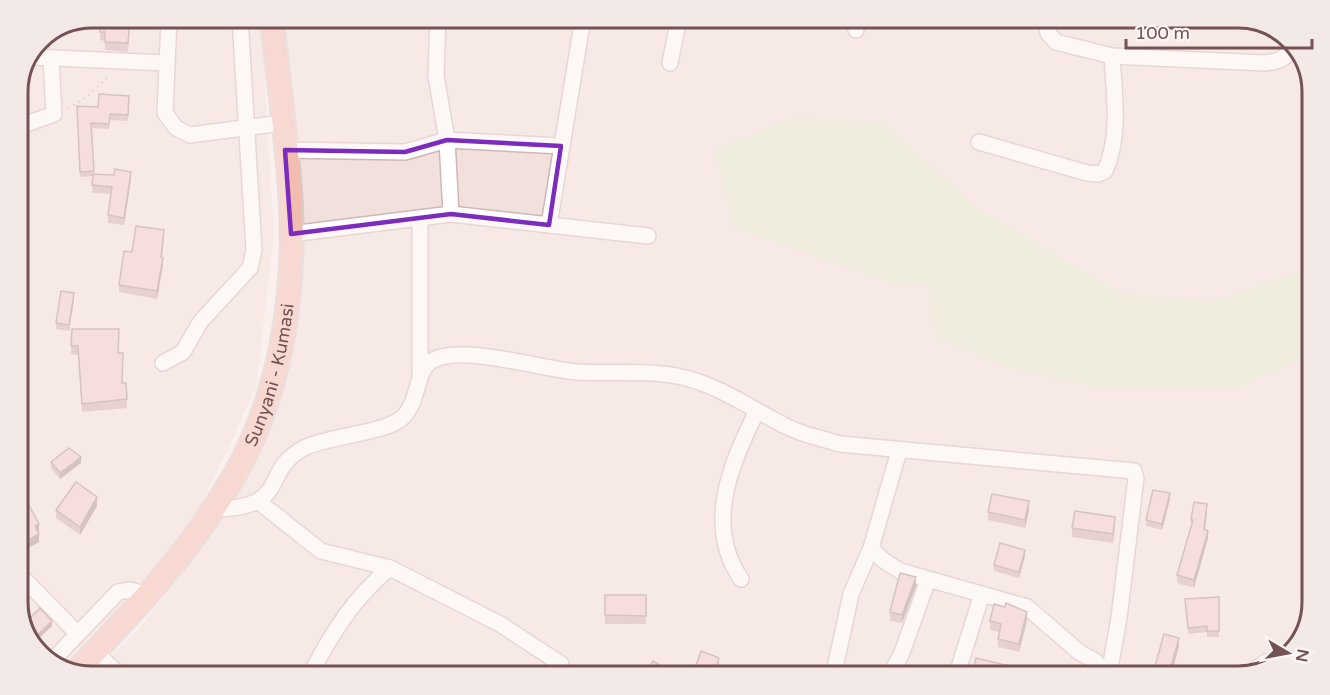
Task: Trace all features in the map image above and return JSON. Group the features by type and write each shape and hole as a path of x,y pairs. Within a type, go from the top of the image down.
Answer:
{"main road":[{"name":"Sunyani - Kumasi","path":"82,666 149,595 214,509 236,474 262,416 281,345 291,275 291,234 285,150 273,28"}],"street":[{"path":"168,28 165,114 176,128 190,135 282,123"},
{"path":"163,363 183,352 201,321 250,268 255,236 241,28"},
{"path":"438,28 436,76 447,140 452,214"},
{"path":"549,225 581,28"},
{"path":"670,63 677,28"},
{"path":"1048,28 1048,33 1056,42 1112,56 1264,63 1277,62 1289,54"},
{"path":"979,142 1087,173 1098,174 1105,171 1112,147 1115,112 1112,56"},
{"path":"39,57 123,63 166,63"},
{"path":"29,123 54,114 51,58"},
{"path":"285,150 405,152 447,140 561,146"},
{"path":"291,234 452,214 648,236"},
{"path":"214,509 240,509 259,502 270,493 294,453 316,441 362,432 402,419 415,400 420,376 420,219"},
{"path":"420,376 429,362 441,357 473,355 576,372 654,373 699,381 795,431 840,444 1134,471 1136,478 1112,666"},
{"path":"741,579 730,562 722,521 723,499 740,445 757,411"},
{"path":"835,666 851,594 871,548 899,451"},
{"path":"259,502 321,551 390,568 500,624 561,664"},
{"path":"871,548 900,572 1027,607 1098,666"},
{"path":"315,666 350,606 368,586 390,568"},
{"path":"894,666 901,655 928,580"},
{"path":"29,584 77,633"},
{"path":"57,656 118,592 130,590 149,595"},
{"path":"959,666 982,594"},
{"path":"95,652 110,666"}],"path":[{"path":"54,114 84,99 123,63"}],"highlighted area":[{"path":"447,140 561,146 549,225 451,214 291,234 285,150 405,152"}],"shaded area":[{"path":"92,28 262,28 274,234 256,388 195,518 90,643 71,662 57,656 44,645 35,631 29,607 29,88 33,68 47,47 68,33 80,30"},
{"path":"282,28 1238,28 1266,35 1280,44 1291,57 1298,72 1301,88 1301,271 1211,302 1119,292 977,207 882,121 929,283 1097,388 1241,387 1302,361 1301,611 1295,631 1286,645 1273,656 1254,664 1246,666 102,666 142,625 230,507 284,376"}],"green space":[{"path":"789,118 882,121 977,207 1119,292 1211,302 1301,271 1302,361 1241,387 1097,388 1008,368 937,339 928,283 900,287 733,227 714,150"}],"building":[{"path":"100,28 129,28 128,43 105,42 105,32 100,32"},
{"path":"99,94 129,96 128,115 110,114 109,124 91,123 94,171 80,172 77,106 98,107"},
{"path":"115,169 131,172 124,218 108,215 112,187 92,185 93,174 114,175"},
{"path":"136,226 164,230 161,257 163,258 157,291 119,285 124,251 132,252"},
{"path":"61,291 74,293 69,325 56,323"},
{"path":"72,329 119,329 118,353 123,353 122,383 126,383 127,399 82,404 78,346 71,346"},
{"path":"69,448 81,457 60,473 51,462"},
{"path":"76,482 97,497 80,527 56,510"},
{"path":"1153,490 1170,493 1162,524 1146,520"},
{"path":"992,494 1029,501 1025,520 988,512"},
{"path":"1194,502 1207,504 1204,529 1208,531 1194,580 1177,575 1193,520 1191,520"},
{"path":"29,505 39,524 35,526 39,534 29,540"},
{"path":"1075,511 1115,517 1113,534 1072,528"},
{"path":"1000,543 1025,550 1019,572 994,565"},
{"path":"900,573 916,577 902,615 890,612"},
{"path":"605,595 646,595 646,616 605,615"},
{"path":"1219,597 1219,631 1207,631 1207,626 1188,628 1185,599"},
{"path":"1006,603 1027,612 1019,644 998,639 1001,624 990,621 994,604 1005,607"},
{"path":"40,608 52,621 37,635 31,617"},
{"path":"1164,634 1179,638 1171,666 1155,666"},
{"path":"701,651 719,658 716,666 696,666"},
{"path":"976,658 1010,666 974,666"},
{"path":"653,661 661,666 650,666"}]}
